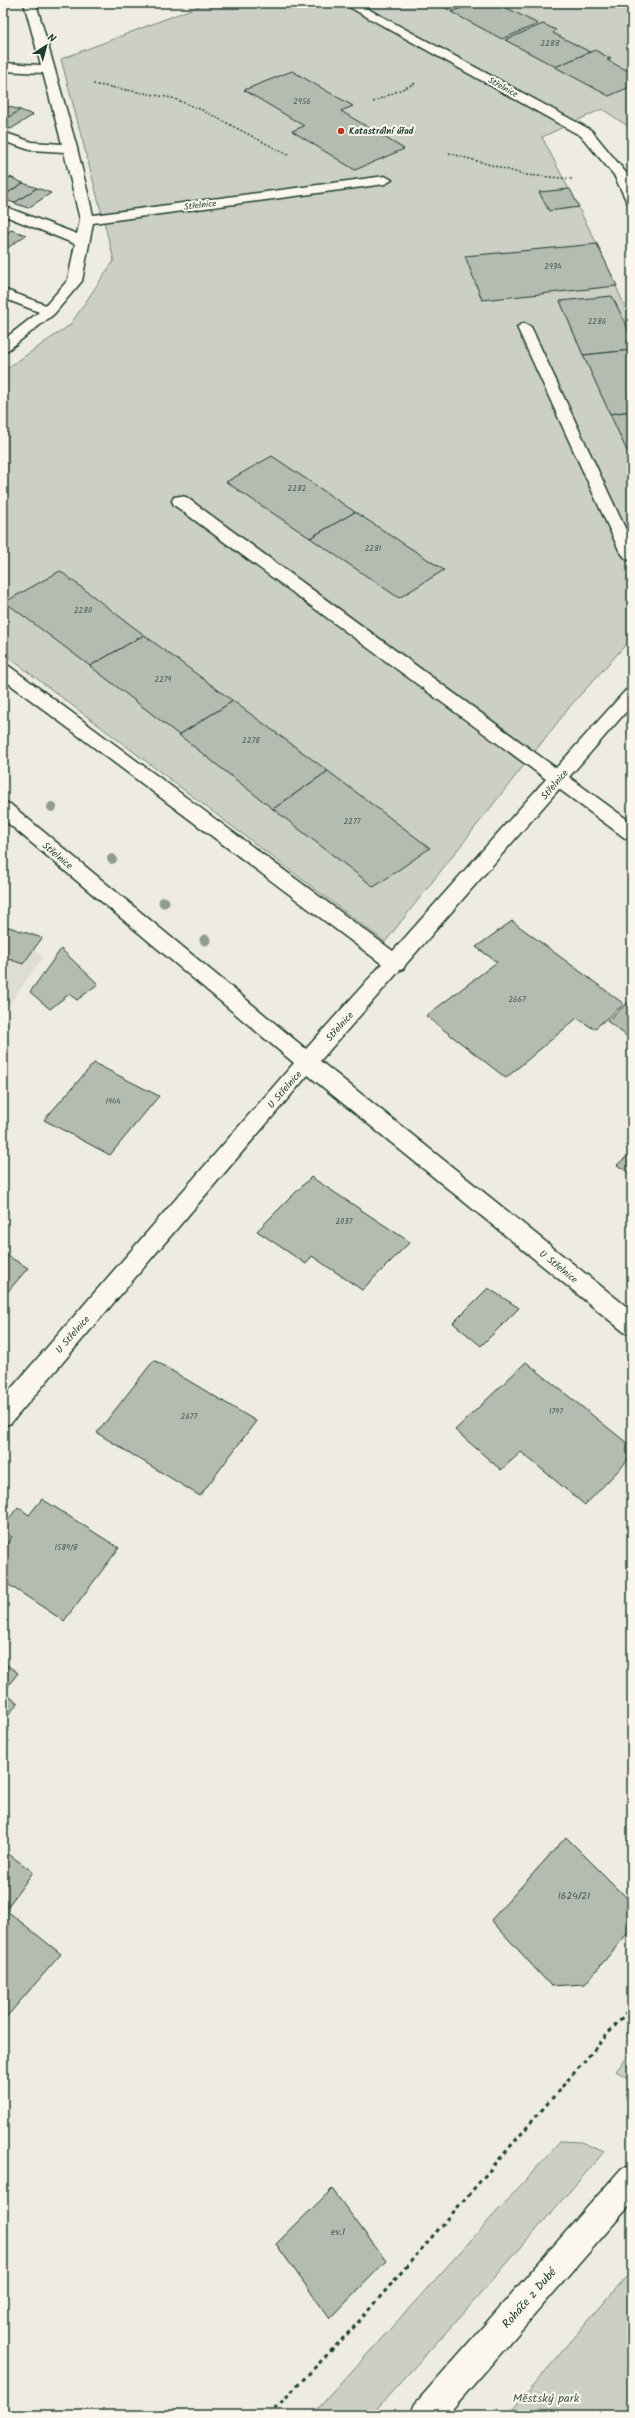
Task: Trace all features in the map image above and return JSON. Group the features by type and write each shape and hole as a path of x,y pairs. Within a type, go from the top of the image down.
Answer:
{"street":[{"path":"3,347 49,311 76,281 87,220 70,148 30,3"},
{"name":"Střelnice","path":"348,3 586,133 620,174 632,199"},
{"path":"3,67 48,69"},
{"path":"3,136 30,146 70,148"},
{"name":"Střelnice","path":"87,220 385,180"},
{"path":"3,210 84,242"},
{"path":"3,293 49,311"},
{"path":"524,327 627,550 632,555"},
{"path":"180,501 632,833"},
{"path":"3,670 396,964"},
{"name":"Střelnice","path":"3,810 307,1062 396,964 632,694"},
{"name":"U Střelnice","path":"3,1415 307,1062 632,1325"},
{"name":"Roháče z Dubé","path":"426,2415 632,2180"}],"path":[{"path":"48,69 66,77 101,86 146,92 172,98 232,124 289,155"},
{"path":"449,153 519,173 560,180 620,174"},
{"path":"269,2415 354,2327 632,2006"}],"shaded area":[{"path":"3,925 43,957 3,1013"}],"green space":[{"path":"207,3 632,3 632,129 602,109 542,137 597,244 632,322 632,638 572,704 385,942 3,653 3,371 70,325 114,260 61,59"},
{"path":"632,2051 632,2081 616,2071"},
{"path":"561,2141 581,2142 604,2152 476,2299 371,2415 312,2415"},
{"name":"Městský park","path":"632,2270 632,2415 508,2415"}],"building":[{"path":"437,3 474,3 453,12"},
{"path":"474,3 505,3 507,4 503,6 538,24 502,39 451,12"},
{"path":"543,24 556,30 553,33 590,52 556,67 505,40"},
{"path":"595,50 611,59 607,60 632,73 632,86 609,96 555,67"},
{"path":"292,71 353,106 341,111 404,149 355,170 292,131 304,126 244,90"},
{"path":"7,106 20,110 3,121 3,108"},
{"path":"20,110 33,115 11,129 3,126 3,121"},
{"path":"10,177 23,183 3,196 3,182"},
{"path":"23,183 37,188 14,203 3,199 3,196"},
{"path":"37,188 51,193 28,208 14,203"},
{"path":"570,189 579,207 549,211 539,192"},
{"path":"11,230 26,235 3,251 3,235"},
{"path":"597,244 617,286 482,300 465,256"},
{"path":"612,296 629,331 632,331 632,350 583,355 560,301"},
{"path":"632,350 632,411 610,414 583,355"},
{"path":"632,411 632,462 610,414"},
{"path":"272,456 355,512 310,538 226,482"},
{"path":"355,512 444,570 399,598 310,538"},
{"path":"60,571 144,635 90,666 5,602"},
{"path":"144,635 233,701 179,735 90,666"},
{"path":"233,701 328,771 273,809 179,735"},
{"path":"328,771 430,848 374,887 273,809"},
{"path":"512,921 624,1004 594,1029 577,1018 506,1078 426,1016 497,962 476,947"},
{"path":"3,925 42,938 23,964 3,957"},
{"path":"61,949 98,984 77,1000 69,994 50,1009 30,992"},
{"path":"632,999 632,1040 607,1021"},
{"path":"94,1063 159,1096 110,1155 44,1120"},
{"path":"632,1152 632,1175 617,1165"},
{"path":"311,1177 410,1242 362,1290 312,1256 306,1264 257,1231"},
{"path":"3,1253 28,1268 3,1297"},
{"path":"488,1288 519,1308 481,1346 453,1323"},
{"path":"154,1360 256,1421 200,1496 97,1433"},
{"path":"526,1362 632,1447 632,1456 585,1505 521,1452 501,1470 455,1430"},
{"path":"42,1499 119,1548 64,1621 3,1581 3,1549 12,1537 3,1531 3,1526 18,1507 29,1515"},
{"path":"3,1662 18,1673 3,1692"},
{"path":"3,1692 18,1703 3,1722"},
{"path":"566,1837 632,1903 632,1928 585,1984 551,1986 491,1920"},
{"path":"3,1850 33,1872 6,1909 3,1906"},
{"path":"6,1910 61,1954 3,2021 3,1914"},
{"path":"332,2189 386,2261 330,2319 276,2244"}],"place":[{"name":"Katastrální úřad","path":"341,131"}]}
